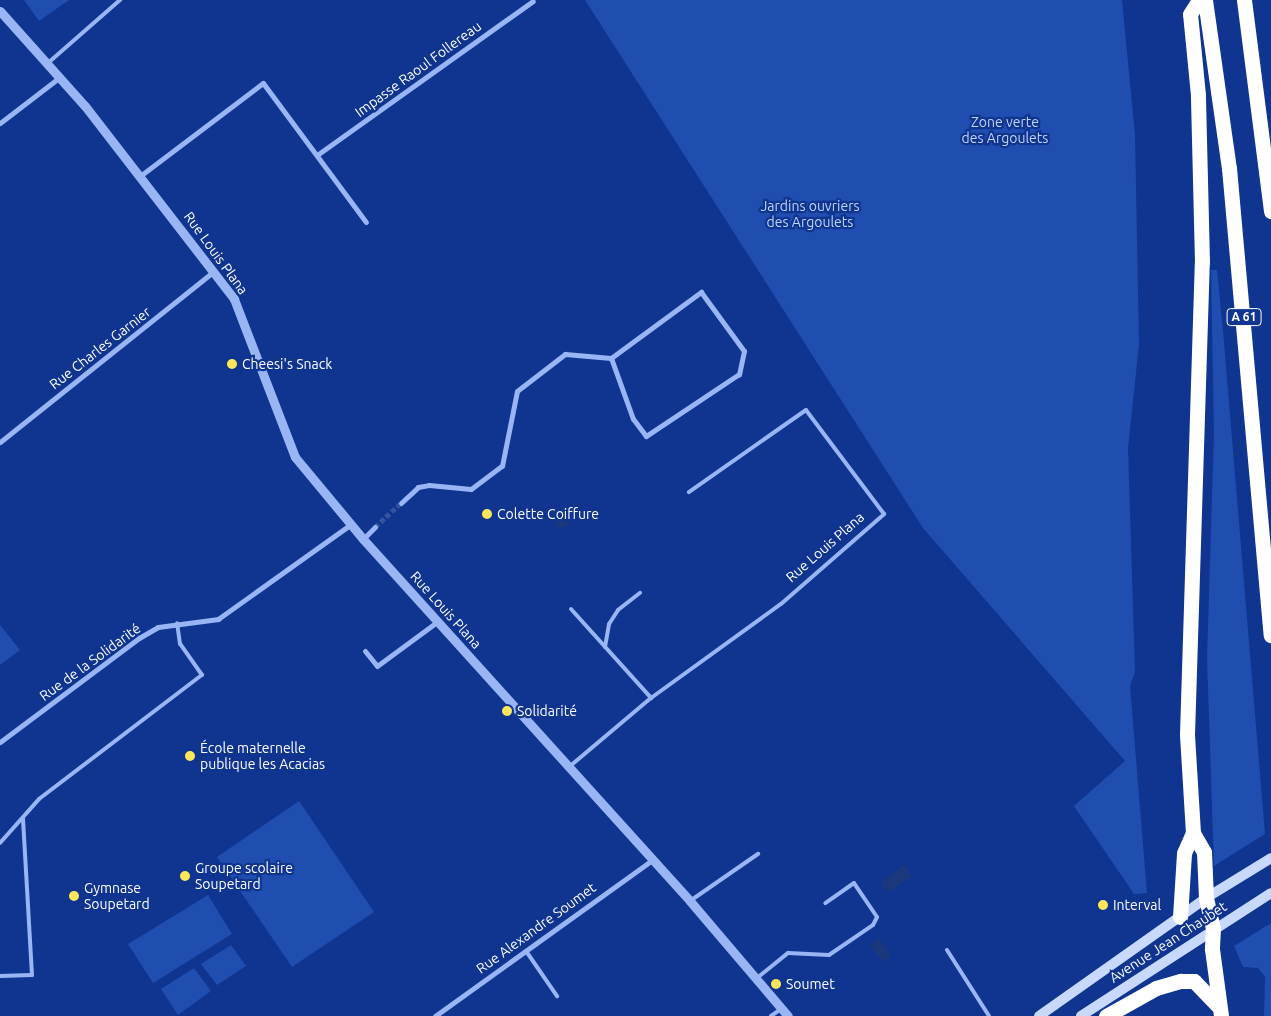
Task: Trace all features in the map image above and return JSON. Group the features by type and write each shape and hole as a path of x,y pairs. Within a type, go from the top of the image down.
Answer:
{"highway":[{"path":"1180,917 1184,854 1193,833 1188,724 1202,253 1198,95 1190,14 1198,0"},
{"name":"A 61","path":"1205,0 1229,168 1271,635"},
{"path":"1244,0 1271,211"},
{"path":"1193,833 1204,852 1206,898 1213,928 1212,949 1219,1010"},
{"path":"1106,1016 1156,988 1181,981 1194,981 1219,1010"}],"main road":[{"name":"Avenue Jean Chaubet","path":"1039,1016 1206,898 1271,858"},
{"name":"Avenue Jean Chaubet","path":"1081,1016 1213,928 1271,893"}],"street":[{"name":"Impasse Raoul Follereau","path":"317,155 533,1"},
{"name":"Rue Louis Plana","path":"0,11 60,77 140,176 234,299 295,457 363,539 690,901 788,1016"},
{"path":"0,123 60,77"},
{"path":"140,176 262,83 366,222"},
{"name":"Rue Charles Garnier","path":"0,442 214,271"},
{"path":"401,503 418,487 429,485 470,489 502,466 516,391 565,354 611,358 701,292 744,351 739,374 646,436 633,419 611,358"},
{"name":"Rue de la Solidarité","path":"0,742 139,638 158,627 218,619 351,524"},
{"path":"363,539 376,527"},
{"path":"365,651 377,666 438,621"},
{"name":"Rue Alexandre Soumet","path":"435,1016 652,860"}],"lane":[{"path":"48,63 120,0"},
{"name":"Rue Louis Plana","path":"569,767 651,698 781,604 884,514 806,410 689,492"},
{"path":"605,647 609,624 618,610 640,593"},
{"path":"571,609 651,698"},
{"path":"0,843 39,799 202,675 180,644 177,623"},
{"path":"0,976 32,975 23,818"},
{"path":"690,901 758,854"},
{"path":"756,979 788,954 829,955 873,925 877,917 854,883 826,902"},
{"path":"526,950 558,996"},
{"path":"947,950 989,1016"},
{"path":"771,1016 782,1008"}],"green space":[{"path":"24,0 69,0 39,21"},
{"name":"Zone verte des Argoulets","path":"585,0 1122,0 1135,135 1139,344 1128,448 1135,672 1130,686 1147,893 1134,894 1074,806 1125,761 923,528"},
{"path":"1211,270 1217,270 1223,331 1265,834 1214,866 1207,658 1214,433"},
{"path":"0,625 20,650 0,665"},
{"path":"299,801 374,912 292,967 217,857"},
{"path":"208,895 232,934 153,983 128,944"},
{"path":"1271,923 1271,1016 1264,1016 1265,977 1258,968 1243,967 1234,946"},
{"path":"231,945 246,966 217,985 201,964"},
{"path":"194,968 211,991 178,1015 161,989"}],"shaded area":[{"path":"577,502 584,513 563,528 557,526 555,517"},
{"path":"904,865 912,876 891,891 884,889 882,881"},
{"path":"879,938 891,956 883,962 870,945"}],"tunnel":[{"path":"375,527 401,503"}],"place":[{"name":"Cheesi's Snack","path":"232,364"},
{"name":"Colette Coiffure","path":"487,514"},
{"name":"Solidarité","path":"507,711"},
{"name":"École maternelle publique les Acacias","path":"190,756"},
{"name":"Groupe scolaire Soupetard","path":"185,876"},
{"name":"Gymnase Soupetard","path":"74,896"},
{"name":"Interval","path":"1103,905"},
{"name":"Soumet","path":"776,984"}],"park label":[{"name":"Jardins ouvriers des Argoulets","path":"810,214"}]}
